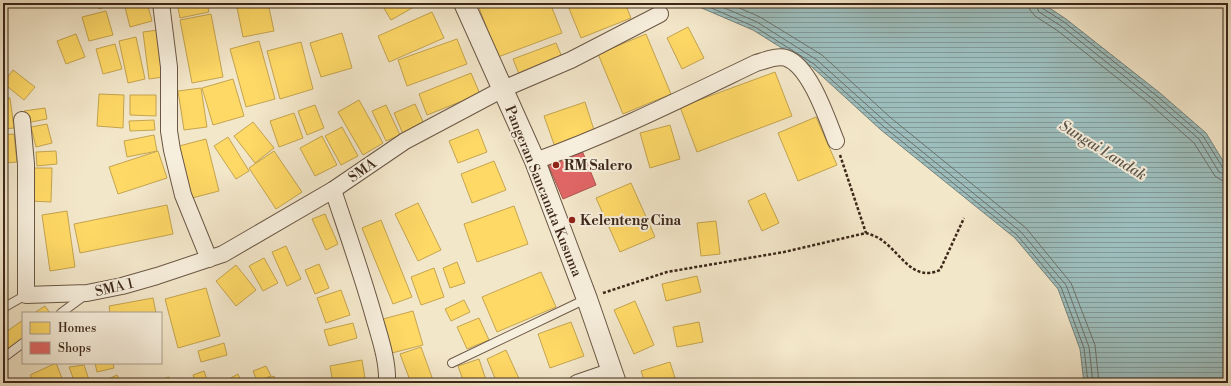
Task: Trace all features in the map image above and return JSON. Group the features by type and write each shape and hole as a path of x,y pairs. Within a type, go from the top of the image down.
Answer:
{"street":[{"path":"161,3 169,67 169,131 172,150 183,195 216,257"},
{"name":"Pangeran Sancanata Kusuma","path":"464,3 535,161 587,298 614,377"},
{"name":"SMA","path":"216,257 334,190 405,141 503,89 571,60 660,14"},
{"path":"535,161 586,143 640,119 756,63 776,58 786,58 798,66 807,78 820,102 836,141"},
{"path":"22,120 26,164 26,296"},
{"path":"334,190 364,283 380,340 385,363 387,383"},
{"name":"SMA 1","path":"26,296 87,293 157,276 216,257"},
{"path":"577,383 614,377"}],"lane":[{"path":"62,312 87,293"},
{"name":"SMA 1","path":"3,308 26,296"},
{"path":"452,363 587,298"},
{"path":"3,358 22,344"}],"path":[{"path":"836,141 866,233"},
{"path":"587,298 667,272 784,252 866,233 884,242 915,270 928,274 940,270 964,218"}],"water":[{"name":"Sungai Landak","path":"690,3 1042,3 1066,19 1160,93 1206,133 1228,169 1228,383 1084,383 1080,349 1058,289 1015,238 881,130 812,67 753,30"}],"building: Homes":[{"path":"97,3 117,3 99,9"},
{"path":"124,3 147,3 152,21 130,27"},
{"path":"177,3 207,3 209,12 180,18"},
{"path":"236,3 268,3 274,31 243,37"},
{"path":"384,3 421,3 391,20 382,5"},
{"path":"482,3 550,3 562,33 498,57 478,5"},
{"path":"574,3 625,3 631,18 581,38 568,6"},
{"path":"106,11 113,35 89,41 82,17"},
{"path":"432,12 444,38 389,62 378,36"},
{"path":"211,14 223,77 192,83 180,20"},
{"path":"688,27 704,58 682,69 667,38"},
{"path":"158,30 163,77 149,79 143,32"},
{"path":"342,33 352,68 321,77 310,43"},
{"path":"76,34 85,57 66,64 57,41"},
{"path":"646,34 671,94 623,114 598,54"},
{"path":"136,37 145,79 128,83 119,41"},
{"path":"457,39 467,64 407,86 398,60"},
{"path":"259,41 275,99 246,107 230,49"},
{"path":"301,42 313,89 280,99 267,51"},
{"path":"556,43 562,57 519,74 513,59"},
{"path":"115,44 122,69 103,74 96,49"},
{"path":"13,70 35,87 24,100 3,83"},
{"path":"775,72 792,116 697,152 680,107"},
{"path":"471,73 480,94 427,115 419,94"},
{"path":"233,79 244,116 213,125 202,88"},
{"path":"201,88 207,127 184,130 178,91"},
{"path":"99,94 124,95 123,128 97,126"},
{"path":"130,95 156,95 156,116 130,115"},
{"path":"10,98 14,128 3,129 3,99"},
{"path":"359,100 383,143 363,155 338,112"},
{"path":"585,102 595,133 555,147 544,116"},
{"path":"415,104 424,124 403,134 394,113"},
{"path":"315,105 324,128 307,135 298,111"},
{"path":"386,105 400,135 386,141 372,111"},
{"path":"45,108 47,119 26,123 24,111"},
{"path":"294,113 303,138 279,147 270,121"},
{"path":"816,117 837,165 798,181 778,133"},
{"path":"154,120 155,130 130,131 129,121"},
{"path":"253,122 274,148 255,163 234,136"},
{"path":"47,124 52,143 36,147 31,127"},
{"path":"670,125 680,159 650,168 640,133"},
{"path":"342,127 358,156 341,165 325,136"},
{"path":"478,129 487,152 458,163 449,141"},
{"path":"14,134 17,162 3,163 3,135"},
{"path":"154,135 157,151 127,157 124,141"},
{"path":"322,136 337,165 315,176 300,148"},
{"path":"228,137 249,171 236,179 214,146"},
{"path":"206,139 219,191 192,198 179,146"},
{"path":"56,151 57,164 37,166 36,152"},
{"path":"158,151 167,178 118,194 109,167"},
{"path":"274,151 302,192 276,209 249,168"},
{"path":"494,161 506,190 472,203 461,174"},
{"path":"31,168 52,168 51,202 30,201"},
{"path":"631,183 655,237 620,252 596,198"},
{"path":"765,193 779,223 762,231 748,201"},
{"path":"418,203 441,250 418,261 395,214"},
{"path":"167,205 173,234 80,253 74,224"},
{"path":"514,206 528,244 477,262 464,224"},
{"path":"67,211 75,267 50,271 42,215"},
{"path":"325,214 338,244 326,250 312,219"},
{"path":"381,220 412,297 393,304 362,228"},
{"path":"716,221 720,254 701,256 697,223"},
{"path":"286,246 301,279 287,286 272,252"},
{"path":"264,258 278,283 263,291 249,266"},
{"path":"457,262 465,283 450,288 443,268"},
{"path":"319,264 329,288 315,294 305,270"},
{"path":"236,265 256,290 236,306 216,281"},
{"path":"434,268 444,297 421,305 411,277"},
{"path":"541,272 556,307 497,332 482,297"},
{"path":"697,276 701,292 666,301 662,284"},
{"path":"206,288 220,336 178,348 165,299"},
{"path":"341,290 350,315 326,323 317,298"},
{"path":"153,298 156,312 110,312 109,306"},
{"path":"464,300 470,312 451,321 445,309"},
{"path":"635,301 654,345 634,354 614,310"},
{"path":"45,306 49,312 36,312"},
{"path":"413,311 423,345 392,353 383,319"},
{"path":"479,318 489,340 467,349 457,327"},
{"path":"22,321 22,339 3,352 3,334"},
{"path":"571,322 584,356 550,368 538,334"},
{"path":"699,322 703,342 677,347 673,327"},
{"path":"353,323 357,338 329,346 324,330"},
{"path":"224,343 227,355 201,362 198,351"},
{"path":"421,347 434,383 411,383 400,354"},
{"path":"506,350 521,383 497,383 487,359"},
{"path":"479,359 487,383 464,383 458,366"},
{"path":"362,360 365,378 333,383 330,366"},
{"path":"670,362 675,378 658,383 645,383 641,371"},
{"path":"56,364 64,383 34,383 30,375"},
{"path":"95,364 113,364 114,368 97,372"},
{"path":"84,365 90,383 75,383 69,367"},
{"path":"266,366 271,376 257,381 253,371"},
{"path":"204,371 208,382 196,383 193,375"},
{"path":"238,374 242,383 228,383 227,380"},
{"path":"117,375 121,383 104,383 104,381"},
{"path":"274,376 277,383 253,383"},
{"path":"169,377 171,383 151,383"},
{"path":"147,378 149,383 139,383 138,381"}],"building: Shops":[{"path":"581,148 596,185 563,199 547,162"}],"place":[{"name":"RM Salero","path":"556,165"},
{"name":"Kelenteng Cina","path":"572,220"}]}
